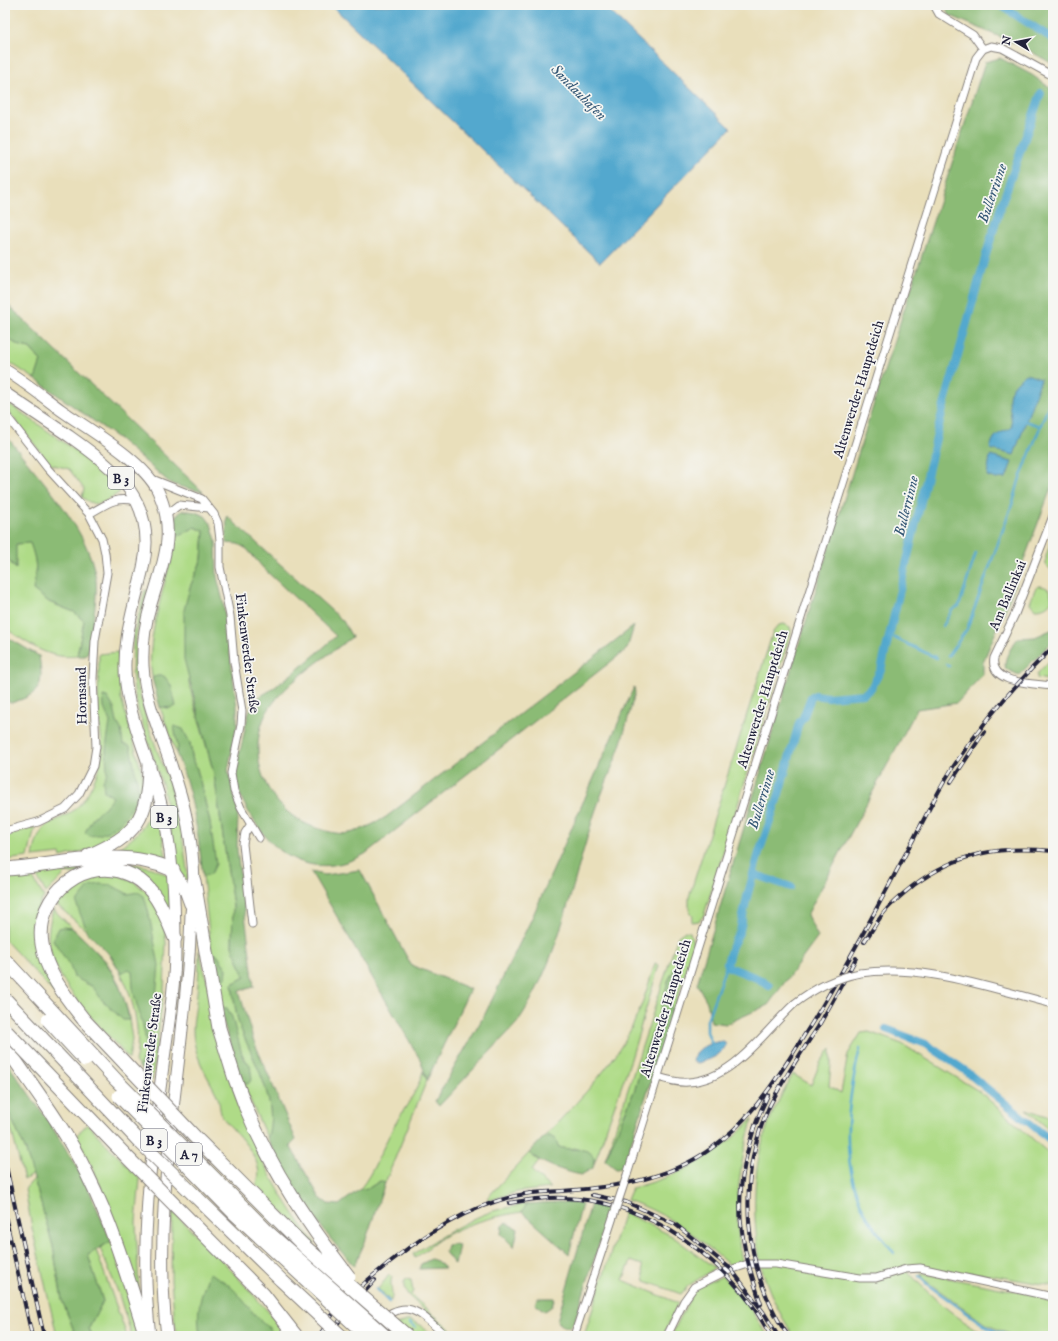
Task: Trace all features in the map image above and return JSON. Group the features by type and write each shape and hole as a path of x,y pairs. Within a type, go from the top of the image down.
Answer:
{"highway":[{"path":"78,860 122,839 136,825 142,814 148,796 149,765"},
{"path":"5,868 109,858 157,864 173,870"},
{"path":"175,938 158,901 151,891 133,876 118,871 105,870 86,872 69,880 50,899 44,912 41,930 45,958 51,971 66,996 89,1025 195,1137 304,1246 366,1298 407,1336"},
{"path":"194,881 219,1028 246,1108 264,1148 307,1221 366,1298"},
{"name":"A 7","path":"5,960 123,1087 269,1233 385,1336"},
{"name":"A 7","path":"5,973 192,1172 292,1268 367,1336"},
{"name":"A 7","path":"5,999 140,1142 281,1280 342,1336"},
{"path":"5,1030 128,1158 263,1294 296,1336"},
{"path":"5,1046 58,1122 86,1172 117,1242 146,1336"}],"main road":[{"name":"Finkenwerder Straße","path":"5,370 126,456 150,478 157,489 166,515 168,533 166,549 146,622 143,667 148,701 172,765 184,810 191,848 194,881 191,908 186,1003 165,1184 162,1269 167,1336"},
{"name":"Finkenwerder Straße","path":"5,393 108,464 127,484 136,501 146,532 146,556 127,633 125,668 133,715 164,820 173,870 175,938 171,1007 150,1174 147,1214 146,1287 150,1336"},
{"name":"Finkenwerder Straße","path":"173,870 183,885 191,908"}],"street":[{"path":"934,5 939,14 973,35 983,49 992,46 1002,48 1053,76"},
{"name":"Altenwerder Hauptdeich","path":"574,1336 658,1077 973,69 979,54 983,49"},
{"name":"Hornsand","path":"5,414 48,469 89,514 102,539 107,573 95,641 93,678 96,747 93,766 80,794 65,809 38,822 5,831"},
{"name":"Finkenwerder Straße","path":"150,478 198,497 217,519 220,530 220,567 230,616 234,662 242,711 241,725 231,773 234,791 259,838"},
{"path":"89,514 115,500 127,499 136,501"},
{"path":"166,515 179,505 209,508"},
{"name":"Am Ballinkai","path":"1053,516 1016,614 994,658 995,671 1006,679 1053,686"},
{"path":"251,824 245,832 243,844 252,924"},
{"path":"658,1077 674,1081 693,1082 722,1072 742,1057 794,1004 820,987 843,977 860,973 890,970 932,974 1053,1004"},
{"path":"667,1336 684,1301 694,1287 731,1269 761,1263 776,1264 860,1278 876,1278 906,1269 920,1268 1053,1297"},
{"path":"363,1336 372,1326 388,1315 398,1309 405,1308 424,1317 446,1336"}],"green space":[{"path":"944,5 1053,5 1053,64 1021,46 949,15"},
{"path":"1000,58 1032,75 1053,90 1053,483 1006,608 983,662 983,674 957,703 917,709 807,915 818,937 768,1005 726,1024 711,1022 707,1002 697,984 798,647 879,387 985,62"},
{"path":"5,302 203,492 178,486 169,482 119,439 35,379 41,361 30,348 20,346 5,337"},
{"path":"5,337 20,346 30,348 41,361 35,379 9,362 5,356"},
{"path":"5,401 106,472 120,487 119,493 105,502 96,504 87,501 82,497 84,489 69,469 50,464 5,407"},
{"path":"5,434 60,503 84,541 92,560 96,580 96,595 88,652 85,656 77,656 84,621 74,612 49,602 33,590 36,566 30,543 16,544 16,569 5,556"},
{"path":"183,510 195,512 205,516 211,524 216,540 217,577 223,601 237,707 237,725 228,770 238,811 237,850 254,987 239,991 253,1039 296,1140 290,1146 320,1198 328,1204 339,1205 360,1189 369,1188 380,1181 385,1183 365,1242 354,1266 317,1221 306,1205 267,1138 270,1124 270,1110 267,1095 263,1080 244,1037 236,1014 232,984 245,977 232,946 233,906 214,774 184,659 184,610 190,587 202,559 204,531 195,527 181,535 175,535 175,517"},
{"path":"227,516 343,621 352,637 304,673 281,694 265,716 259,734 258,751 261,769 267,785 276,800 288,812 303,822 327,831 346,834 359,830 386,817 634,626 627,649 365,854 348,861 332,865 316,865 302,862 288,856 263,834 244,804 238,788 236,767 248,716 253,703 299,669 336,636 264,569 247,549 238,544 226,543"},
{"path":"195,527 204,531 202,559 190,587 189,684 214,774 233,906 232,946 245,977 232,984 236,1015 263,1080 267,1095 270,1110 270,1124 267,1138 243,1084 250,1065 241,1053 233,1023 227,1008 219,1008 215,984 227,969 217,955 211,952 203,876 211,874 215,864 210,822 197,769 193,762 190,743 175,726 178,748 176,753 160,707 170,708 157,689 153,680 150,660 154,625 175,535 181,535"},
{"path":"1053,536 1053,572 1046,565 1046,556"},
{"path":"30,542 36,566 34,590 49,602 74,612 84,621 77,656 67,657 48,653 30,645 5,628 5,556 15,568 15,544"},
{"path":"1038,586 1045,587 1049,590 1052,601 1045,607 1035,609 1030,603 1035,589"},
{"path":"145,590 148,591 136,636 136,680 148,725 178,807 189,883 177,869 163,787 138,710 134,690 132,673 133,636"},
{"path":"784,624 790,627 791,631 704,915 699,921 691,922 693,917 689,910 689,897 773,632 779,625"},
{"path":"1053,629 1053,641 1019,675 1006,669 1005,661 1018,638 1035,637"},
{"path":"5,636 39,656 41,675 38,687 34,692 21,700 11,703 5,700"},
{"path":"118,652 121,698 145,783 133,824 99,847 61,857 60,854 33,857 36,842 41,832 47,826 76,808 84,799 96,776 102,751 98,709 99,654"},
{"path":"1053,657 1053,681 1037,678 1037,674"},
{"path":"164,676 171,685 176,706 170,708 160,707 152,678"},
{"path":"634,687 635,693 621,743 594,815 561,927 542,977 531,1000 517,1023 439,1106 435,1101 485,1014 531,920"},
{"path":"103,696 107,697 114,708 117,722 121,729 123,744 130,746 139,791 127,815 121,822 107,832 89,836 85,832 94,816 105,807 113,797 104,791 103,781 107,773 106,749 110,722 104,708"},
{"path":"174,726 183,729 190,743 193,762 197,769 210,822 216,864 211,874 203,876 197,829 191,798 176,753 178,748"},
{"path":"155,793 167,862 110,854 128,842 140,830 149,814"},
{"path":"35,827 28,857 5,860 5,836"},
{"path":"109,862 133,864 156,869 169,877 171,914 140,874 66,873 46,893 35,873"},
{"path":"360,870 411,965 470,989 427,1080 421,1061 311,872 325,875"},
{"path":"30,873 44,897 34,922 36,948 45,973 57,996 5,940 5,876"},
{"path":"93,875 118,875 133,881 148,893 164,922 166,943 164,989 152,1081 135,1062 137,1036 134,1008 118,968 106,950 85,929 56,904 63,894 72,886"},
{"path":"100,884 111,885 128,894 138,892 144,896 148,910 159,965 148,1077 139,1066 145,1048 145,1039 142,1021 133,991 132,972 129,969 121,973 111,956 88,933 77,906 77,902 90,886"},
{"path":"53,909 106,961 118,982 128,1012 132,1039 129,1059 82,1006 61,976 54,961 48,940"},
{"path":"59,928 72,928 93,948 110,968 121,991 129,1020 123,1020 102,1000 93,987 74,977 70,966 53,940"},
{"path":"685,931 690,932 694,946 672,1015 669,1001 679,973 678,969 675,968 668,981 660,1013 646,1049 635,1089 605,1160 678,936"},
{"path":"199,950 238,1103 245,1122 262,1159 281,1194 315,1243 313,1244 256,1185 259,1176 255,1158 243,1140 223,1118 217,1095 200,1062 195,1048 193,1035 198,982"},
{"path":"211,952 217,955 227,969 226,978 215,981"},
{"path":"655,963 659,965 631,1059 594,1164 594,1159 575,1148 566,1150 559,1147 550,1136 544,1137 587,1091 617,1053 639,1012"},
{"path":"675,968 678,969 679,982 671,997 672,1015 623,1168 616,1169 605,1160 635,1089 646,1049 660,1013 668,981"},
{"path":"219,1008 227,1008 232,1017 243,1058 250,1065 252,1079 248,1084 243,1084"},
{"path":"869,1032 902,1044 980,1092 1053,1157 1053,1286 984,1274 906,1269 924,1289 944,1306 987,1336 794,1336 783,1319 769,1290 760,1261 756,1232 755,1185 759,1154 769,1123 793,1074 811,1085 820,1063 831,1048 829,1086 841,1093 848,1054 861,1033"},
{"path":"5,1060 49,1122 86,1183 111,1241 88,1255 103,1301 89,1328 92,1336 76,1336 62,1300 53,1246 26,1151 5,1104"},
{"path":"423,1071 427,1080 385,1183 380,1181 369,1188 360,1189 370,1175 394,1126 418,1086"},
{"path":"5,1104 26,1151 33,1174 24,1180"},
{"path":"1026,1109 1053,1118 1053,1133"},
{"path":"753,1118 744,1154 738,1189 738,1225 742,1262 729,1265 694,1235 682,1227 656,1212 627,1200 632,1188 682,1171 713,1153 727,1143"},
{"path":"87,1124 140,1179 136,1222 139,1293 119,1233 95,1173 76,1136"},
{"path":"550,1136 555,1139 559,1147 588,1152 592,1155 594,1160 593,1168 581,1175 567,1172 541,1161 529,1153 544,1137"},
{"path":"529,1153 539,1161 532,1171 550,1188 517,1192 490,1200 487,1198"},
{"path":"34,1179 53,1246 62,1300 76,1336 57,1336 32,1228 25,1189"},
{"path":"559,1202 582,1204 569,1254 522,1212 527,1204"},
{"path":"527,1204 522,1212 466,1226 448,1234 415,1258 413,1254 452,1230 482,1215 497,1210"},
{"path":"591,1204 610,1209 575,1320 570,1328 563,1326 557,1321"},
{"path":"172,1211 223,1261 290,1336 176,1336 171,1280"},
{"path":"624,1212 672,1236 715,1268 688,1286 681,1294 645,1281 642,1265 631,1261 623,1280 678,1303 663,1336 584,1336"},
{"path":"506,1222 518,1229 514,1247 501,1234 502,1226"},
{"path":"111,1241 128,1294 137,1336 132,1336 118,1292 100,1248"},
{"path":"447,1245 459,1245 455,1265 445,1252"},
{"path":"96,1250 127,1336 92,1336 89,1328 103,1301 88,1255"},
{"path":"431,1259 437,1261 445,1268 419,1269 421,1264"},
{"path":"209,1273 231,1287 257,1317 269,1328 273,1336 200,1336 198,1318 200,1304"},
{"path":"921,1273 1053,1298 1053,1336 1014,1336 987,1325 922,1278"},
{"path":"389,1275 392,1277 391,1301 378,1289"},
{"path":"723,1276 750,1308 768,1336 671,1336 695,1288"},
{"path":"406,1279 411,1280 413,1291 411,1295 458,1336 452,1336 408,1295 404,1288 404,1282"},
{"path":"537,1298 555,1298 551,1307 545,1311 535,1304"},
{"path":"409,1320 417,1323 434,1336 379,1336 390,1327"}],"water":[{"name":"Sandauhafen","path":"331,5 603,5 731,128 600,263"},
{"path":"1026,374 1041,379 1014,455 990,449 994,438 1010,429 1012,425 1009,396 1014,386"},
{"path":"990,456 1012,462 1006,478 996,479 987,476"},
{"path":"724,1041 726,1045 718,1055 698,1063 693,1061 697,1052 705,1046"}],"waterway":[{"name":"Bullerrinne","path":"1000,5 1053,39"},
{"name":"Bullerrinne","path":"769,986 759,979 729,967 727,963 732,946 740,931 747,897 759,853 779,794 799,723 803,718 811,697 815,695 828,697 864,694 871,688 881,670 942,413 1001,206 1041,93"},
{"path":"948,656 967,629 1014,499 1019,481 1053,394"},
{"path":"1025,421 1040,426"},
{"path":"943,626 952,610 959,606 976,553"},
{"path":"888,635 937,658"},
{"name":"Bullerrinne","path":"753,874 791,887"},
{"path":"712,1044 707,1032 707,1020 727,963"},
{"path":"886,1029 926,1044 963,1069 1053,1142"},
{"path":"860,1049 855,1069 849,1111 848,1132 851,1173 865,1213 894,1253"},
{"path":"919,1276 928,1285 988,1328 1008,1336"},
{"path":"376,1289 389,1302"},
{"path":"410,1323 415,1327"}],"railway":[{"path":"319,1336 331,1317 345,1300 403,1252 441,1226 482,1206 503,1199 539,1192 605,1187 646,1179 686,1164 722,1140 736,1127 773,1083 815,1018 865,930 939,790 957,761 1002,702 1053,647"},
{"path":"951,782 984,732"},
{"path":"864,942 884,913 896,900 914,885 947,865 964,858 997,851 1053,851"},
{"path":"788,1336 773,1310 761,1283 754,1254 749,1224 749,1194 752,1164 758,1135 774,1097 818,1027 856,958"},
{"path":"761,1304 745,1250 740,1214 740,1197 745,1161 755,1126 768,1095"},
{"path":"5,1162 44,1336"},
{"path":"592,1195 626,1202 675,1224 731,1269 764,1313 778,1336"},
{"path":"509,1203 563,1198 591,1201 618,1207 644,1217 669,1230 692,1245 714,1263 734,1283 752,1305 771,1336"},
{"path":"5,1215 32,1336"},
{"path":"330,1336 340,1320 375,1280"}]}
